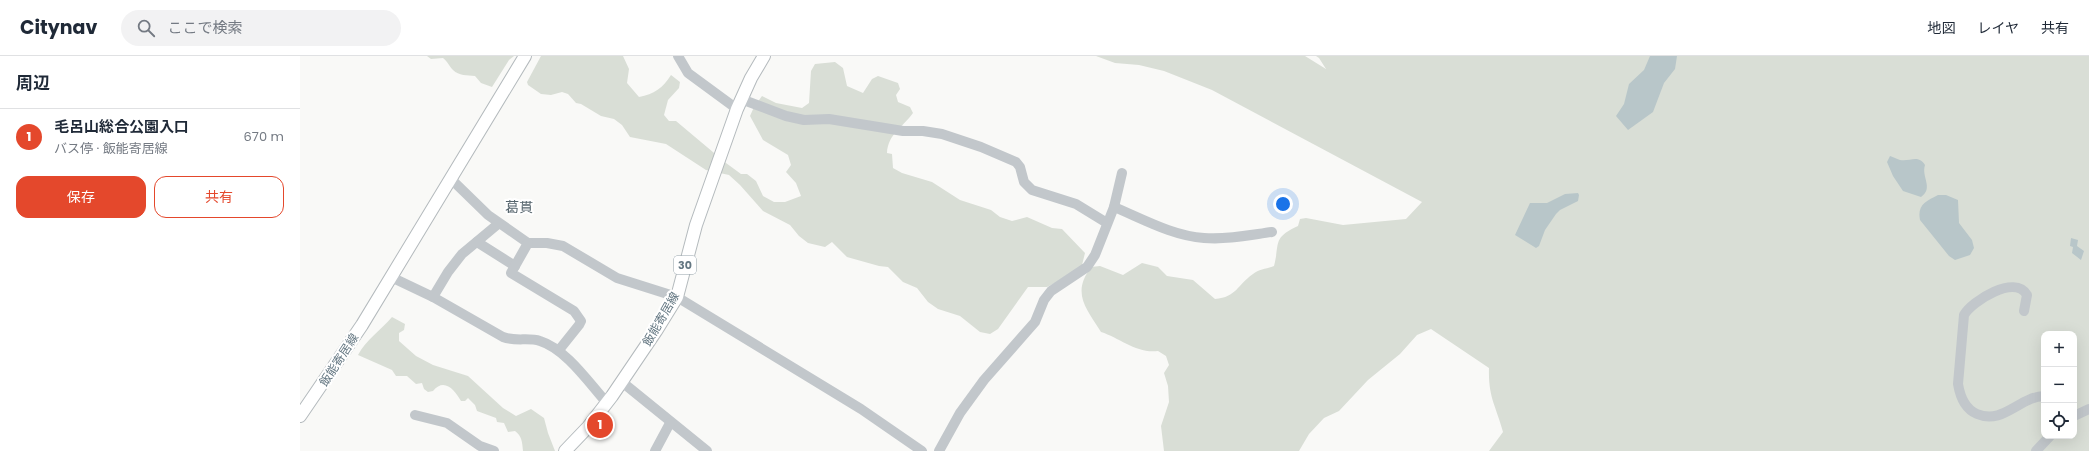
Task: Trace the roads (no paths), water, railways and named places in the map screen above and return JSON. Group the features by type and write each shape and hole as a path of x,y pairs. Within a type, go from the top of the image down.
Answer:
{"main road":[{"name":"飯能寄居線","path":"300,416 339,361 525,56"},
{"name":"飯能寄居線","path":"565,451 588,427 622,382 677,297 696,225 739,104 764,56"}],"street":[{"path":"671,56 688,73 739,104 804,120 829,119 883,128 942,134 981,147 1016,162 1020,167 1024,182 1032,190 1076,204 1107,223"},
{"path":"678,56 688,73"},
{"path":"939,451 960,413 972,396 1035,322 1044,300 1051,291 1087,267 1094,255 1114,208 1122,173"},
{"path":"451,179 473,203 498,224 528,243 547,243 563,246 617,278 677,297 861,409 916,449"},
{"path":"1114,208 1170,231 1203,238 1222,239 1272,232"},
{"path":"433,297 448,272 462,254 498,224"},
{"path":"477,242 515,266"},
{"path":"528,243 511,273 574,311 581,321 580,326 559,350"},
{"path":"391,277 433,297 504,337 512,340 537,340 559,350 607,402"},
{"path":"2024,310 2027,295 2024,291 2014,286 2006,288 1968,307 1964,315 1958,384 1959,392 1967,407 1974,413 1984,417 1993,417 2034,398 2041,397"},
{"path":"622,382 707,451"},
{"path":"415,415 447,422 480,446 494,451"},
{"path":"654,451 670,422"},
{"path":"2036,451 2047,439"}],"place":[{"name":"毛呂山総合公園入口","path":"600,425"}],"district":[{"name":"葛貫","path":"519,207"}]}
